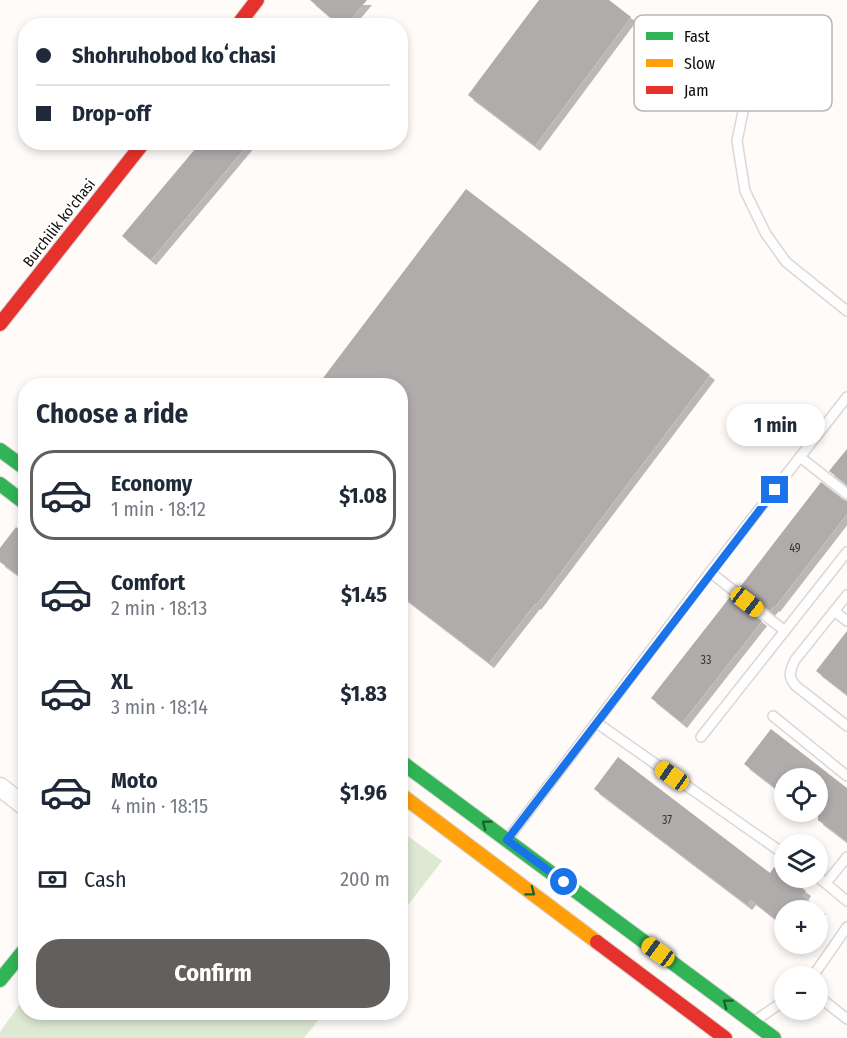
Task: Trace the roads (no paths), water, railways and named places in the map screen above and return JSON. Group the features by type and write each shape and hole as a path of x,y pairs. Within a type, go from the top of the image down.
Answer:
{"main road":[{"path":"243,18 257,0"},
{"name":"Burchilik ko'chasi","path":"0,324 138,150"},
{"path":"0,450 18,464"},
{"path":"0,484 18,498"},
{"path":"408,767 774,1038"},
{"path":"408,800 725,1038"},
{"path":"0,980 18,958"}],"street":[{"path":"0,787 18,801"}],"lane":[{"path":"743,111 737,141 745,191 766,234 786,262 847,311"},
{"path":"507,840 710,572 847,398"},
{"path":"800,457 847,494"},
{"path":"701,737 847,552"},
{"path":"710,572 784,631"},
{"path":"847,595 795,660 790,672 791,680 796,686 847,726"},
{"path":"834,611 847,621"},
{"path":"773,716 847,776"},
{"path":"597,723 774,847"},
{"path":"828,881 847,857"},
{"path":"828,885 847,901"},
{"path":"820,966 847,927"},
{"path":"828,1004 847,1019"},
{"path":"753,1022 774,1008"}]}
